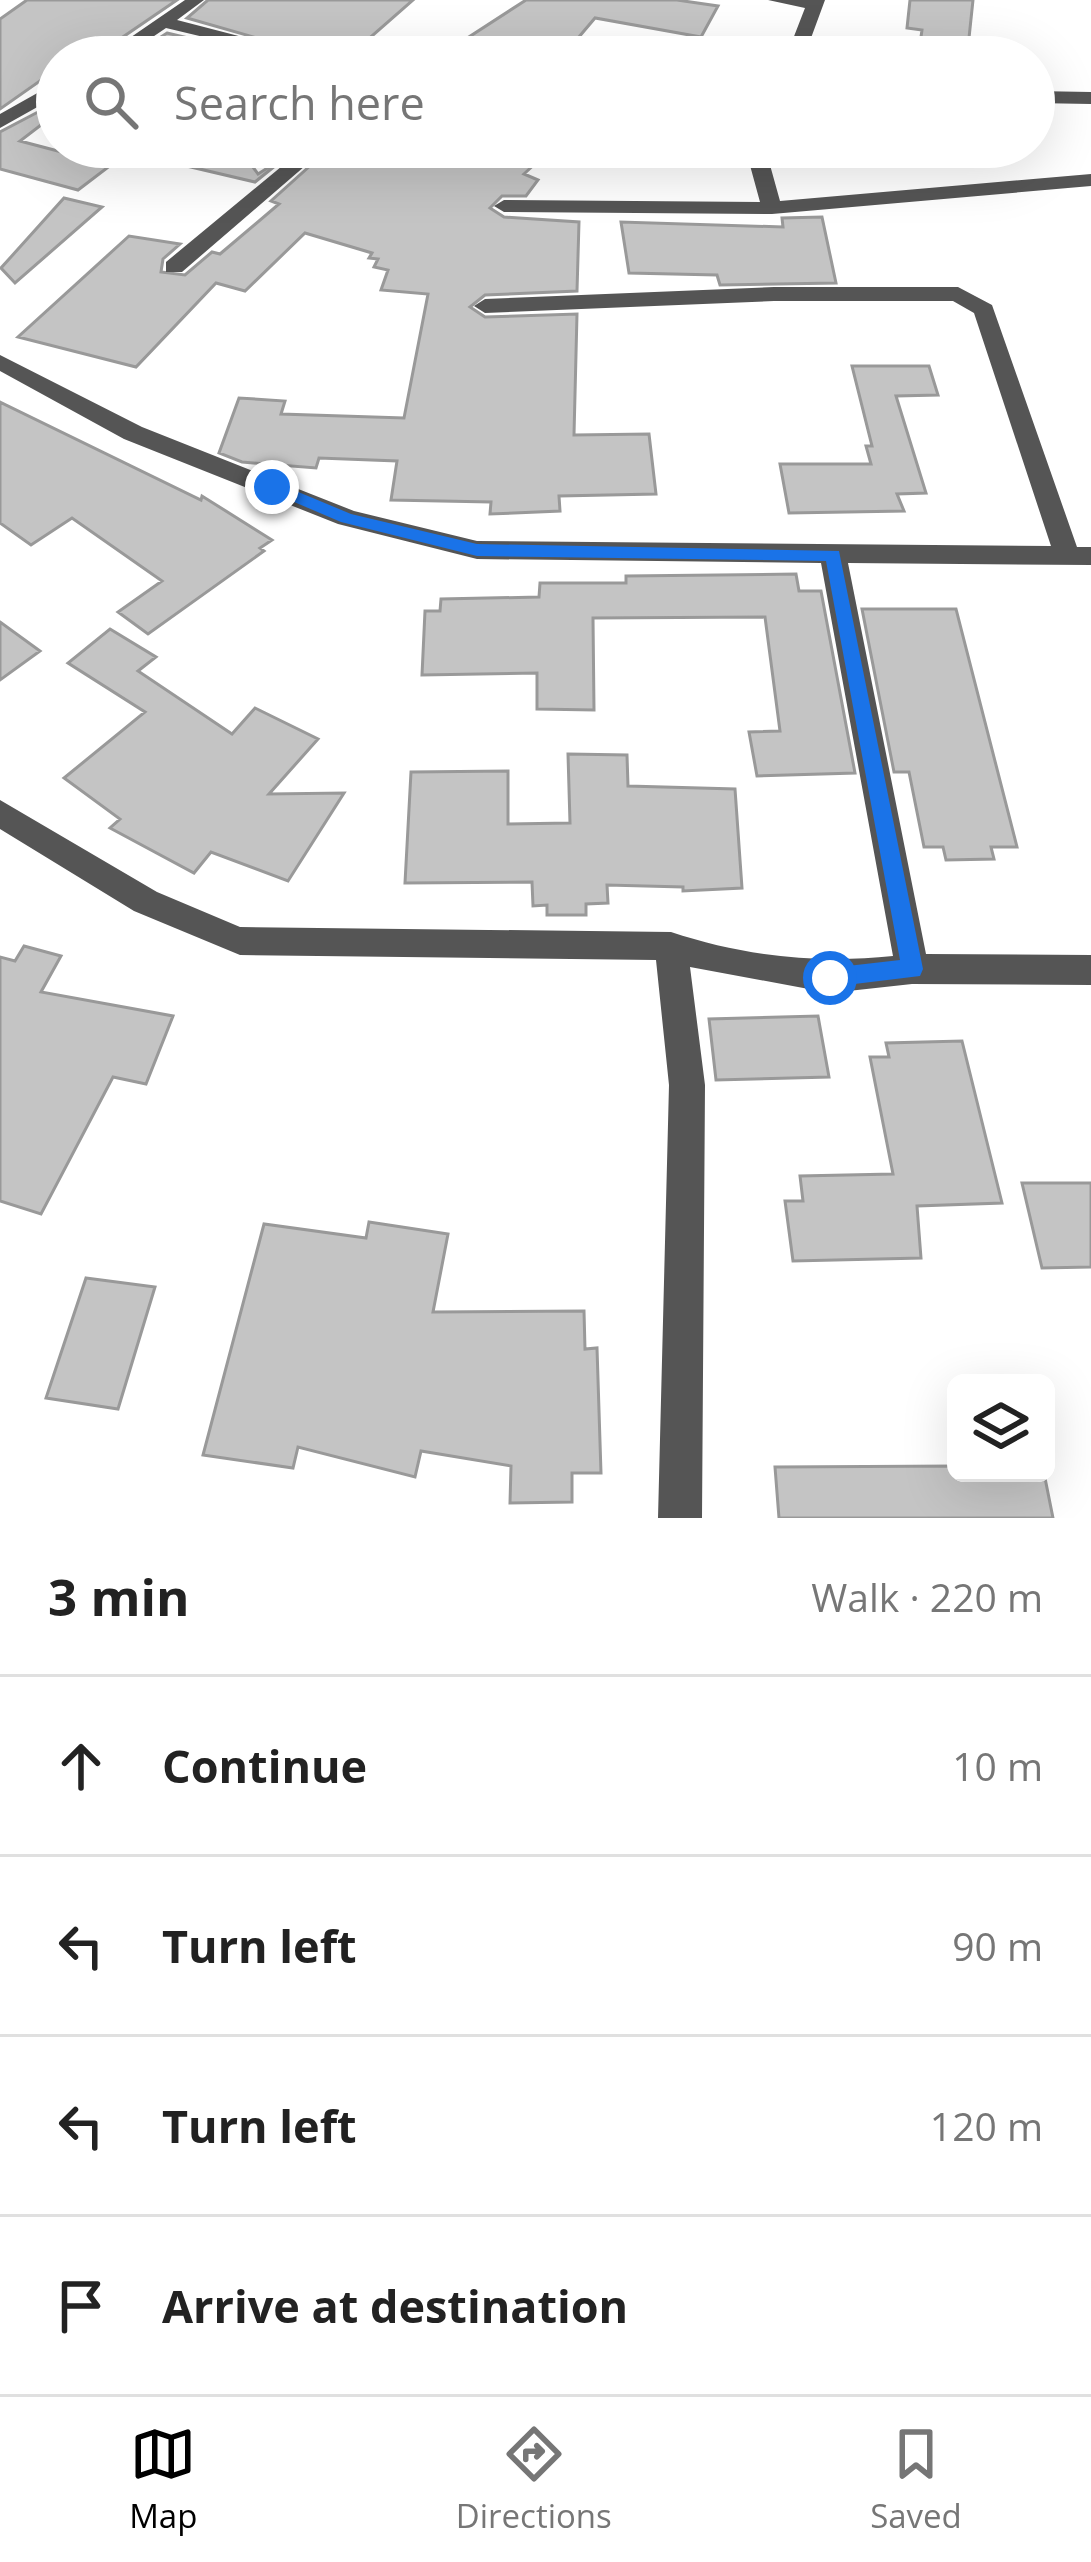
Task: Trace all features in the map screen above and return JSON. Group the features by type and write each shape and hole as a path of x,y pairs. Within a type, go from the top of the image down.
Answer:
{"street":[{"path":"145,36 196,0"},
{"path":"776,0 816,2 803,36"},
{"path":"166,23 221,36"},
{"path":"1055,97 1091,98"},
{"path":"0,122 36,101"},
{"path":"174,267 292,168"},
{"path":"761,168 772,208"},
{"path":"504,206 772,208 1091,180"},
{"path":"0,362 133,434 347,518 477,550 1079,556 984,310 958,294 774,294 485,306"},
{"path":"833,555 912,969"},
{"path":"4,826 183,923 240,941 671,946 711,960 830,978 912,969 1091,970"},
{"path":"671,946 687,1085 680,1518"}],"building":[{"path":"27,0 177,0 124,36 36,36 36,84 0,109 0,19"},
{"path":"208,0 413,0 372,36 250,36 187,18"},
{"path":"526,0 677,0 718,6 702,36 595,18 580,36 470,36"},
{"path":"910,0 973,0 969,36 921,36 922,30 907,28"},
{"path":"36,113 36,129 20,141 36,145 36,168 107,168 78,190 0,169 0,132"},
{"path":"195,168 254,168 258,174 272,168 255,182"},
{"path":"308,168 530,168 524,174 538,180 526,196 502,196 490,208 504,217 579,222 577,291 485,295 470,307 485,317 577,314 574,435 649,434 656,494 559,496 560,511 490,514 491,502 391,500 397,461 319,458 316,468 242,462 219,453 239,398 285,401 281,414 404,418 428,294 381,290 388,270 374,267 378,259 369,258 372,253 305,233 245,291 216,283 136,367 18,337 129,236 180,244 163,259 161,272 185,275 212,252 220,254 279,204 271,201"},
{"path":"64,198 102,207 15,283 1,268"},
{"path":"822,217 836,283 720,285 717,275 629,273 621,222 783,227 782,218"},
{"path":"852,366 929,366 938,395 896,396 926,493 897,494 904,511 789,513 780,464 871,464 866,446 872,446"},
{"path":"0,402 201,500 202,496 272,540 260,548 264,551 148,634 118,612 162,581 72,518 31,545 0,523"},
{"path":"796,574 799,591 821,591 855,773 757,776 749,732 780,731 765,617 593,618 594,710 537,709 537,673 422,675 425,611 440,611 441,599 539,597 540,583 626,583 626,576"},
{"path":"862,609 956,609 1017,847 991,847 994,859 946,860 943,847 924,847 909,772 894,772"},
{"path":"0,622 40,651 0,680"},
{"path":"110,629 156,657 138,671 232,734 255,708 318,739 269,794 344,793 288,881 211,852 194,873 110,828 120,819 64,778 145,712 68,663"},
{"path":"568,754 627,755 628,786 735,789 742,888 683,891 683,887 607,885 608,903 586,904 586,915 547,915 547,905 533,906 532,882 405,883 411,772 508,771 508,824 570,823"},
{"path":"24,946 61,956 41,992 173,1016 146,1084 113,1077 41,1214 0,1201 0,957 15,961"},
{"path":"818,1016 829,1077 716,1080 709,1019"},
{"path":"962,1041 1002,1203 917,1206 921,1258 793,1261 785,1201 803,1201 800,1176 893,1174 870,1057 889,1057 886,1043"},
{"path":"1022,1183 1091,1183 1091,1267 1042,1268"},
{"path":"369,1222 448,1234 433,1312 584,1311 585,1349 597,1348 601,1473 572,1473 572,1502 510,1503 511,1466 421,1451 415,1477 298,1447 293,1468 203,1455 264,1224 366,1238"},
{"path":"86,1278 155,1287 118,1409 46,1398"},
{"path":"947,1466 947,1482 1046,1482 1053,1518 779,1518 775,1467"}],"route":[{"path":"272,487 347,518 477,550 833,555 912,969 830,978"}]}
